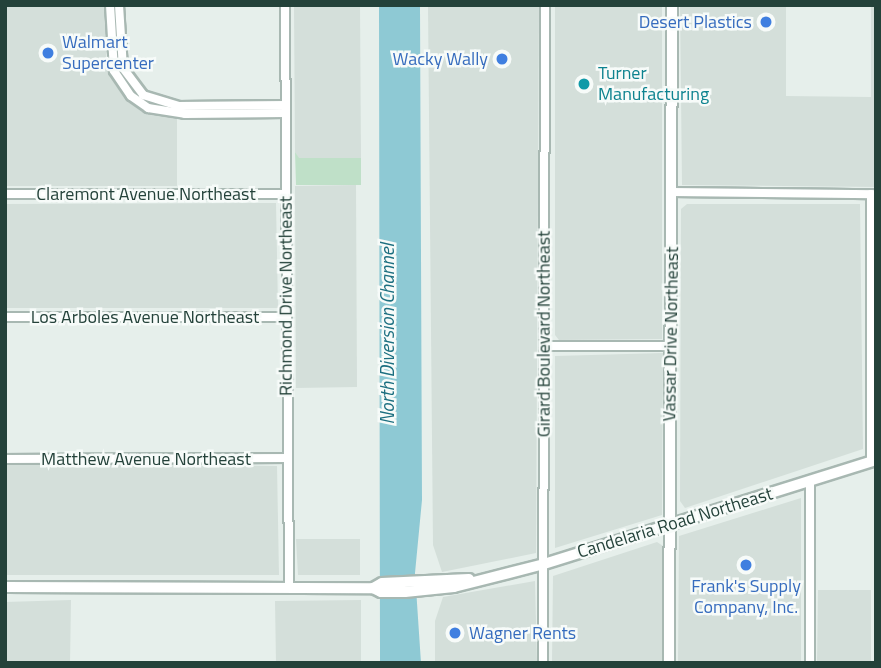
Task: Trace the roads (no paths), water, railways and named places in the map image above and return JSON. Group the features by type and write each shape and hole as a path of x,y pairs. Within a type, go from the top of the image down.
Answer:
{"main road":[{"name":"Vassar Drive Northeast","path":"669,663 671,5"},
{"name":"Candelaria Road Northeast","path":"5,587 373,588 472,580 544,564 873,461"}],"street":[{"path":"110,5 111,56 125,83 143,96 161,104 286,109"},
{"path":"119,5 119,56 125,83"},
{"name":"Richmond Drive Northeast","path":"285,5 285,317 289,588"},
{"name":"Girard Boulevard Northeast","path":"544,663 545,5"},
{"path":"672,192 873,194 873,461"},
{"name":"Claremont Avenue Northeast","path":"5,194 286,194"},
{"name":"Los Arboles Avenue Northeast","path":"5,317 285,317"},
{"path":"544,346 670,346"},
{"name":"Matthew Avenue Northeast","path":"5,459 286,458"},
{"path":"810,481 810,663"}],"water":[{"name":"North Diversion Channel","path":"379,5 420,5 422,500 415,573 421,663 380,663"}],"place":[{"name":"Desert Plastics","path":"766,22"},
{"name":"Walmart Supercenter","path":"48,53"},
{"name":"Wacky Wally","path":"502,59"},
{"name":"Turner Manufacturing","path":"584,84"},
{"name":"Frank's Supply Company, Inc.","path":"746,565"},
{"name":"Wagner Rents","path":"455,633"}]}
